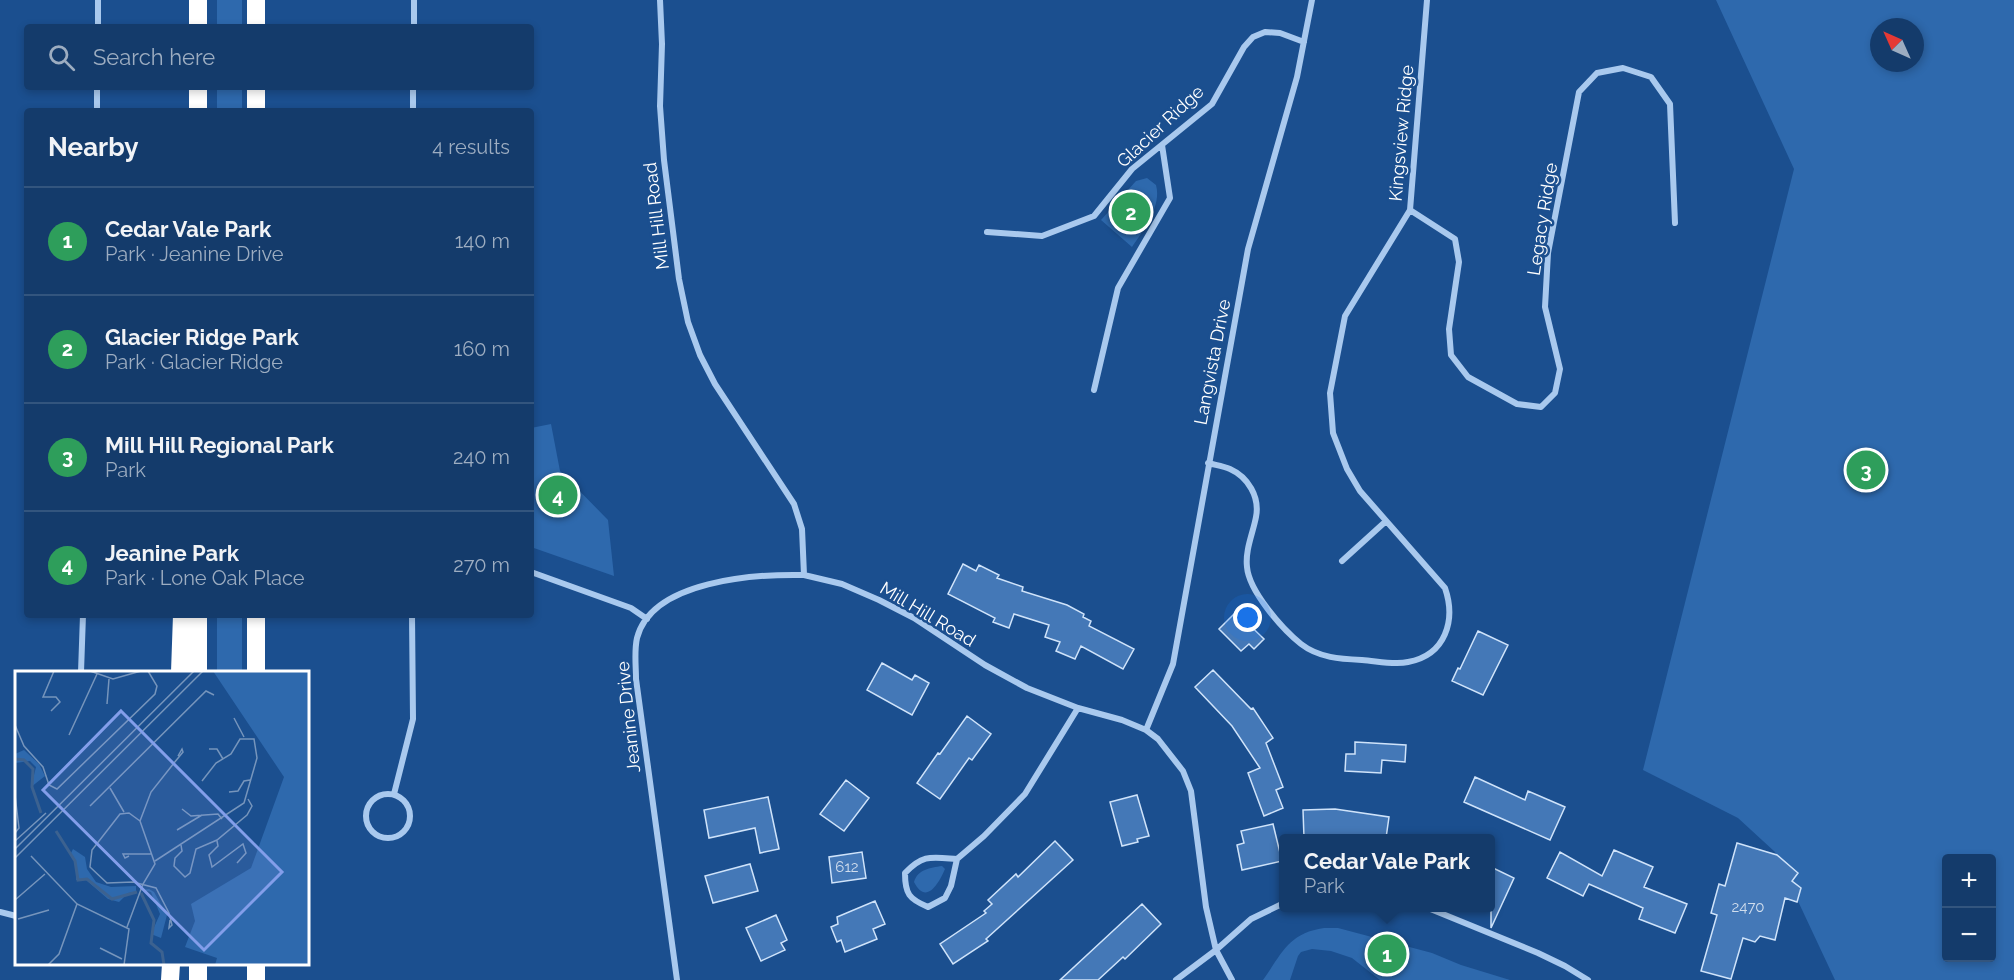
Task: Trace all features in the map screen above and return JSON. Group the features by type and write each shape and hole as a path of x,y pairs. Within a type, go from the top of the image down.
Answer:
{"highway":[{"path":"198,0 198,24"},
{"path":"256,0 256,24"},
{"path":"198,90 198,108"},
{"path":"256,90 256,108"},
{"path":"180,671 182,618"},
{"path":"198,618 198,671"},
{"path":"256,618 256,671"},
{"path":"170,980 171,965"}],"street":[{"path":"98,0 98,24"},
{"path":"414,0 414,24"},
{"name":"Mill Hill Road","path":"660,0 662,44 660,106 664,160 679,279 688,322 700,355 715,384 794,504 802,529 804,575 842,584 879,600 914,618 985,665 1027,687 1078,708 1122,720 1146,730 1170,752 1183,771 1191,791 1206,907 1216,950 1232,980"},
{"name":"Langvista Drive","path":"1146,730 1173,664 1248,249 1281,134 1312,0"},
{"name":"Kingsview Ridge","path":"1208,463 1230,469 1242,477 1257,499 1257,514 1248,547 1247,567 1251,584 1262,602 1300,643 1319,654 1345,659 1389,662 1408,662 1425,656 1438,646 1447,631 1450,602 1435,574 1385,522 1360,491 1347,469 1333,432 1330,393 1345,316 1410,210 1427,0"},
{"name":"Glacier Ridge","path":"987,232 1042,236 1094,216 1132,169 1212,104 1244,47 1253,37 1265,32 1280,33 1304,42"},
{"name":"Legacy Ridge","path":"1410,210 1455,239 1459,262 1449,329 1451,355 1468,377 1517,404 1541,407 1555,393 1560,369 1545,307 1548,254 1579,92 1597,73 1623,68 1651,77 1670,104 1675,223"},
{"path":"97,108 98,90"},
{"path":"413,90 413,108"},
{"path":"1094,390 1119,288 1170,198 1162,145"},
{"path":"1342,561 1385,522"},
{"path":"534,573 631,608 647,619 660,605 684,592 770,574 804,575"},
{"path":"81,671 83,618"},
{"path":"394,794 413,719 412,618"},
{"name":"Jeanine Drive","path":"647,619 638,637 636,680 677,980"},
{"path":"957,859 934,857 916,861 905,873 905,890 914,901 928,907 945,898 951,886 957,859 984,836 1025,794 1078,708"},
{"path":"381,794 394,794 405,801 411,812 409,825 401,835 388,839 376,835 367,826 365,813 371,801 381,794"},
{"path":"1176,980 1216,950 1251,919 1279,905"},
{"path":"0,912 15,916"},
{"path":"1438,912 1538,953 1588,980"}],"shaded area":[{"path":"217,0 242,0 242,24 217,24"},
{"path":"1716,0 2014,0 2014,980 1835,980 1775,852 1738,818 1643,770 1794,169"},
{"path":"217,90 242,90 242,108 217,108"},
{"path":"1147,178 1156,185 1156,201 1150,218 1132,247 1101,220 1136,181"},
{"path":"551,424 560,471 608,520 614,576 534,548 534,427"},
{"path":"217,618 242,618 242,671 217,671"},
{"path":"942,866 945,869 932,890 923,892 919,889 914,882 918,874"},
{"path":"1324,928 1338,928 1432,953 1461,965 1510,980 1380,980 1352,958 1331,951 1312,949 1301,952 1298,956 1290,980 1263,980 1281,953 1294,940 1302,934"}],"building":[{"path":"963,564 976,571 979,565 999,575 997,578 1023,587 1022,591 1067,605 1084,614 1083,617 1091,621 1089,626 1134,649 1123,669 1081,646 1075,659 1056,651 1060,642 1045,637 1049,625 1014,614 1009,628 993,622 995,618 948,594"},
{"path":"1236,612 1264,639 1254,649 1249,644 1241,651 1219,629"},
{"path":"1478,631 1508,645 1483,695 1452,681"},
{"path":"882,663 912,680 915,675 929,683 912,715 867,690"},
{"path":"1213,670 1251,709 1253,708 1273,738 1266,743 1283,787 1276,790 1283,808 1264,816 1248,773 1260,768 1232,726 1195,687"},
{"path":"967,716 991,734 972,760 969,758 940,799 917,783"},
{"path":"1355,742 1406,745 1405,762 1382,760 1381,773 1345,771 1346,754 1355,754"},
{"path":"1475,777 1525,800 1528,791 1565,807 1550,840 1464,802"},
{"path":"846,780 869,798 844,831 820,814"},
{"path":"1137,795 1149,836 1137,839 1138,842 1122,846 1110,802"},
{"path":"768,797 779,849 760,853 755,828 709,838 704,810"},
{"path":"1335,809 1389,817 1387,834 1304,834 1303,810"},
{"path":"1273,824 1279,849 1279,862 1242,870 1237,845 1244,843 1241,831"},
{"path":"1055,841 1073,860 986,939 988,941 953,964 940,944 986,913 984,911 992,904 988,900 1016,874 1018,877"},
{"path":"1737,843 1777,855 1798,873 1792,881 1801,888 1797,902 1785,898 1775,940 1760,936 1755,942 1743,938 1731,979 1701,971 1717,915 1711,913 1719,884 1725,886"},
{"path":"1614,850 1653,867 1644,887 1687,904 1675,933 1639,919 1643,908 1589,884 1583,896 1547,878 1560,852 1602,876"},
{"path":"862,852 866,878 832,883 829,857"},
{"path":"750,864 758,891 713,903 705,876"},
{"path":"1495,869 1514,878 1491,928 1491,912 1495,912"},
{"path":"875,901 885,924 873,929 877,939 845,952 841,940 837,942 831,927 838,924 837,917"},
{"path":"1142,904 1161,924 1125,959 1123,957 1098,980 1060,980"},
{"path":"776,915 787,940 781,943 785,950 761,961 746,928"}],"place":[{"name":"Glacier Ridge Park","path":"1131,212"},
{"name":"Mill Hill Regional Park","path":"1866,470"},
{"name":"Jeanine Park","path":"558,495"},
{"name":"Cedar Vale Park","path":"1387,954"}]}
